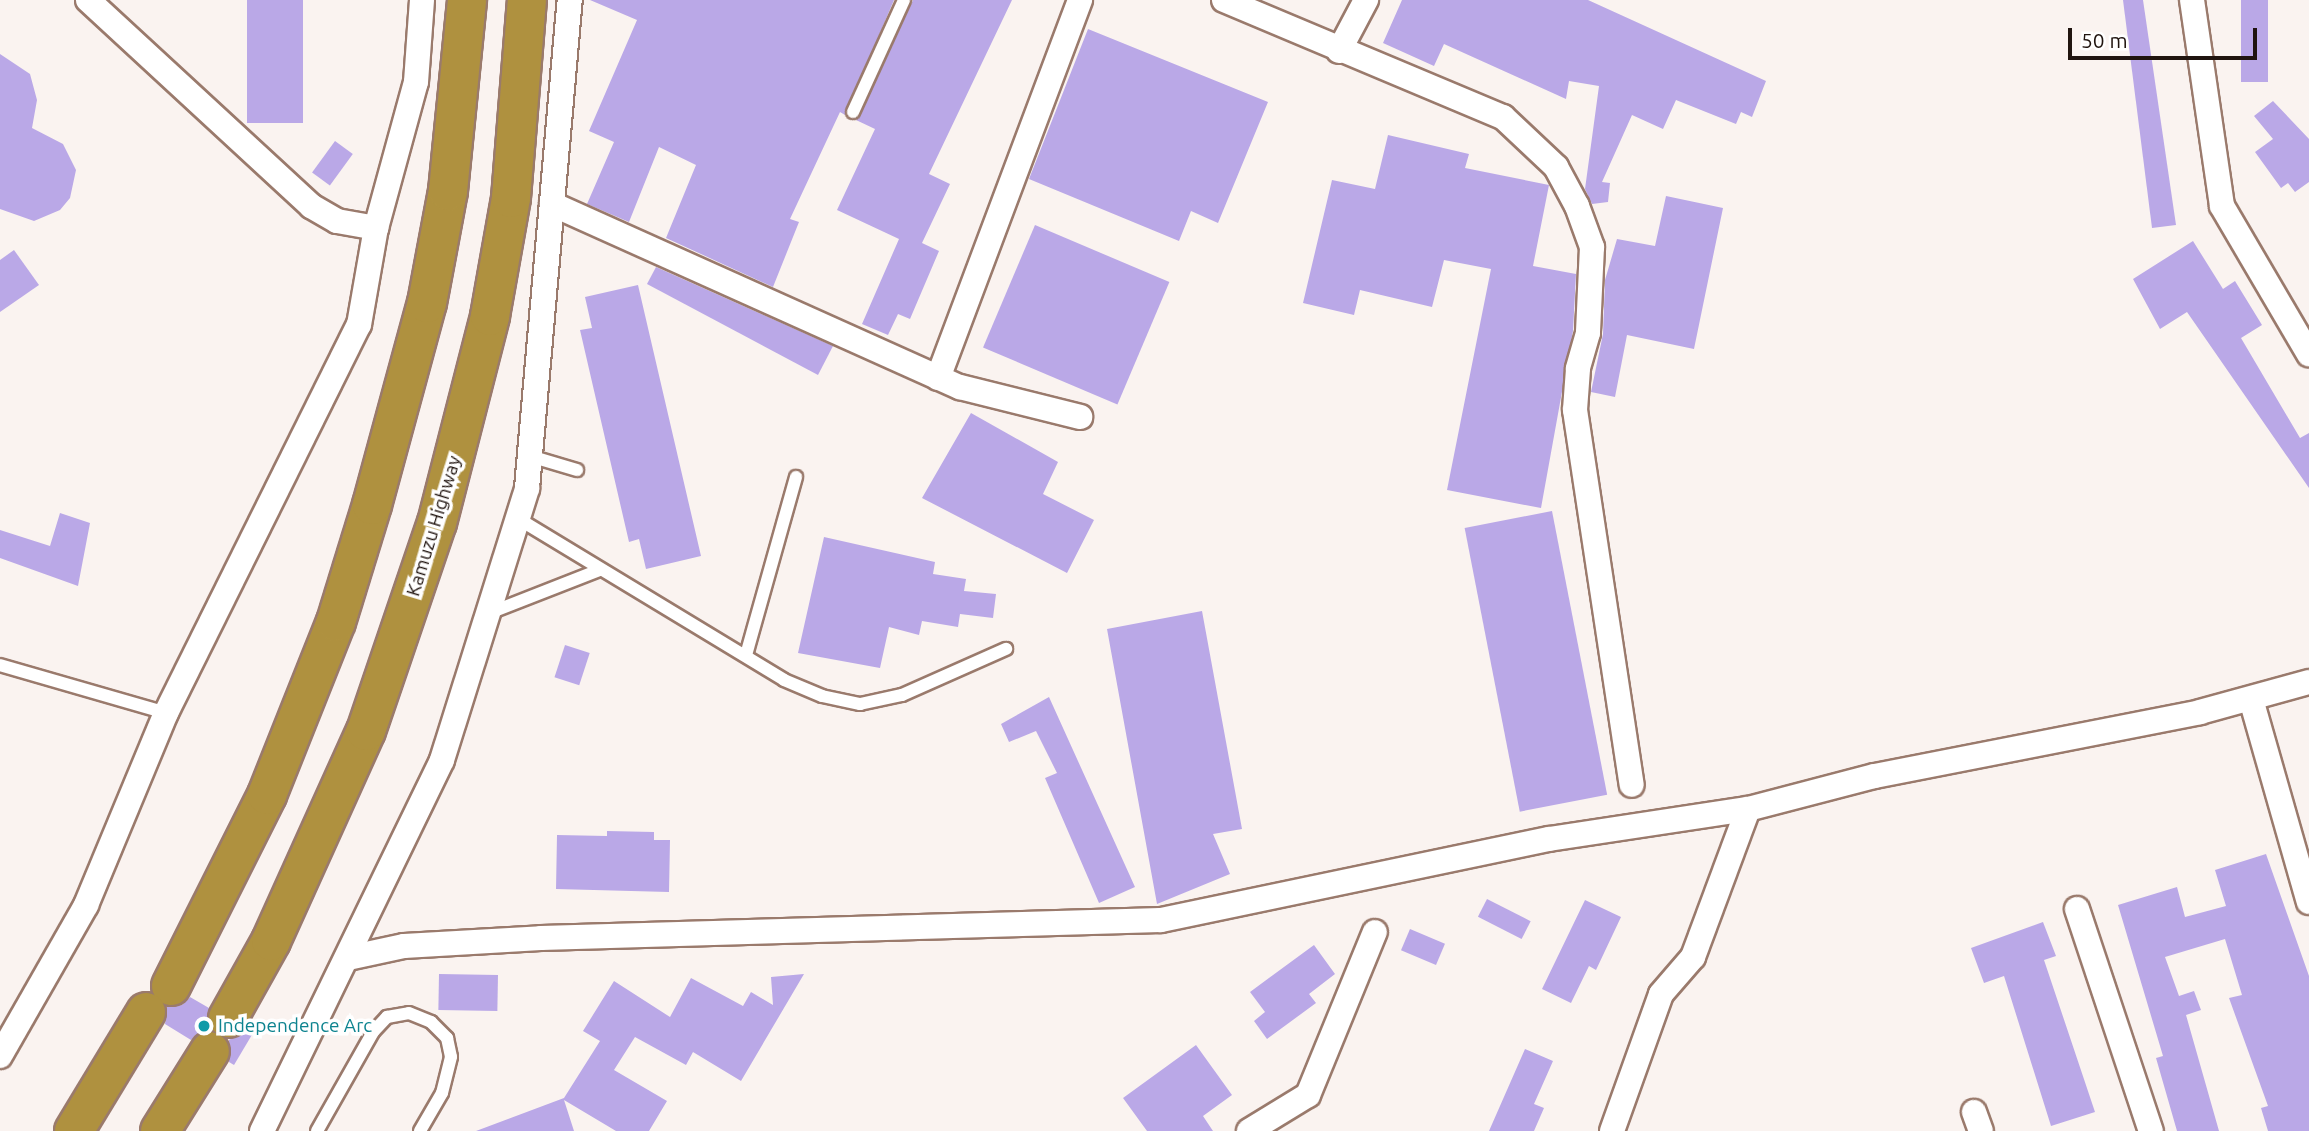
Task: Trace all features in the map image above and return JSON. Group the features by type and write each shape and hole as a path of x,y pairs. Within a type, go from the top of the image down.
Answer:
{"highway":[{"path":"74,1131 214,909 272,782 336,622 372,505 427,303 448,191 467,0"},
{"name":"Kamuzu Highway","path":"160,1131 219,1035 271,941 366,731 437,523 487,328 511,198 527,0"}],"street":[{"path":"88,0 317,211 376,228"},
{"path":"0,1056 86,905 166,713 359,324 376,228 416,82 422,0"},
{"path":"262,1131 442,760 492,612 533,457 551,204 570,0"},
{"path":"938,378 1080,0"},
{"path":"1224,0 1339,51 1503,117 1556,167 1577,206 1592,247 1588,333 1575,410 1632,785"},
{"path":"1339,51 1366,0"},
{"path":"2192,0 2222,206 2309,354"},
{"path":"551,204 938,378 1080,417"},
{"path":"348,958 404,946 541,938 1161,920 1549,839 1748,808 1875,776 2251,699 2309,682"},
{"path":"2251,699 2309,902"},
{"path":"1612,1131 1661,994 1693,957 1748,808"},
{"path":"2077,909 2151,1131"},
{"path":"1249,1131 1308,1095 1375,932"}],"lane":[{"path":"853,112 904,0"},
{"path":"533,457 577,470"},
{"path":"746,655 796,477"},
{"path":"517,518 599,570 746,655 784,681 860,704 902,695 1006,649"},
{"path":"492,612 599,570"},
{"path":"0,665 166,713"},
{"path":"317,1131 373,1032 387,1017 409,1013 431,1022 447,1038 451,1057 442,1093 420,1131"}],"building":[{"path":"247,0 303,0 303,123 247,123"},
{"path":"590,0 894,0 845,115 840,112 790,219 799,222 773,287 666,238 696,165 659,147 629,222 587,204 614,142 589,131 637,20"},
{"path":"913,0 1012,0 929,174 950,184 922,243 939,251 910,319 898,314 888,335 862,324 899,239 837,210 875,129 856,120"},
{"path":"1402,0 1588,0 1766,81 1752,117 1741,112 1736,124 1676,100 1663,129 1632,115 1602,182 1610,183 1608,202 1592,204 1585,189 1599,86 1569,81 1566,99 1444,44 1434,66 1383,43"},
{"path":"2123,0 2143,0 2176,225 2152,228"},
{"path":"2241,0 2268,0 2268,82 2241,82"},
{"path":"1088,29 1268,102 1218,223 1191,211 1179,241 1029,179"},
{"path":"0,54 30,74 37,100 32,128 63,144 76,170 70,198 60,210 34,221 0,209"},
{"path":"2273,101 2309,139 2309,182 2295,192 2288,183 2281,188 2255,152 2273,139 2254,116"},
{"path":"1388,135 1469,154 1465,168 1549,185 1533,266 1576,274 1573,331 1541,508 1447,490 1491,269 1444,260 1432,307 1360,290 1354,315 1303,303 1332,180 1375,189"},
{"path":"335,141 353,154 330,185 312,173"},
{"path":"1666,196 1723,208 1694,349 1627,335 1615,397 1591,392 1603,334 1605,280 1617,239 1655,246"},
{"path":"1035,225 1169,282 1117,404 983,347"},
{"path":"2193,241 2223,289 2235,281 2262,325 2241,338 2300,438 2309,433 2309,488 2187,312 2160,329 2133,279"},
{"path":"14,250 39,285 0,312 0,260"},
{"path":"656,267 833,346 818,375 647,284"},
{"path":"638,285 701,556 646,569 639,539 629,542 580,330 592,328 585,297"},
{"path":"971,413 1058,462 1043,494 1094,520 1067,573 922,498"},
{"path":"1552,511 1607,795 1520,812 1465,528"},
{"path":"60,513 90,523 78,586 0,558 0,530 50,546"},
{"path":"824,537 935,562 933,574 966,579 964,591 996,594 993,618 960,614 958,627 922,621 919,635 889,627 880,668 798,653"},
{"path":"1202,611 1242,829 1213,834 1230,874 1157,904 1107,629"},
{"path":"565,645 590,653 579,685 554,677"},
{"path":"1049,697 1135,887 1099,903 1045,778 1057,773 1036,731 1009,742 1001,724"},
{"path":"607,831 654,832 654,840 670,840 669,892 556,889 557,835 607,836"},
{"path":"2266,854 2309,976 2309,1131 2268,1131 2261,1108 2268,1106 2229,998 2242,995 2225,939 2165,957 2179,996 2194,991 2201,1010 2186,1015 2219,1131 2177,1131 2156,1058 2163,1056 2118,905 2177,887 2185,917 2226,906 2215,870"},
{"path":"1487,899 1531,921 1522,939 1478,917"},
{"path":"1585,900 1621,917 1596,970 1589,966 1571,1003 1542,989"},
{"path":"2043,922 2056,956 2044,960 2095,1112 2051,1126 2004,976 1984,983 1971,948"},
{"path":"1410,929 1445,944 1436,965 1401,950"},
{"path":"1314,945 1335,974 1309,994 1316,1003 1267,1039 1254,1021 1265,1012 1250,992"},
{"path":"439,974 498,975 497,1011 438,1010"},
{"path":"804,974 741,1081 693,1052 686,1065 635,1037 614,1070 667,1101 649,1131 616,1131 564,1100 574,1131 476,1131 564,1098 600,1041 583,1031 614,981 670,1017 691,978 743,1006 751,992 773,1005 771,977"},
{"path":"190,997 209,1008 209,1029 191,1040 165,1024 167,1007 182,1005"},
{"path":"247,1029 253,1033 234,1065 229,1062 229,1040"},
{"path":"1196,1045 1232,1095 1203,1116 1213,1131 1147,1131 1123,1098"},
{"path":"1525,1049 1553,1061 1534,1104 1544,1108 1534,1131 1489,1131"}],"place":[{"name":"Independence Arc","path":"204,1026"}]}
